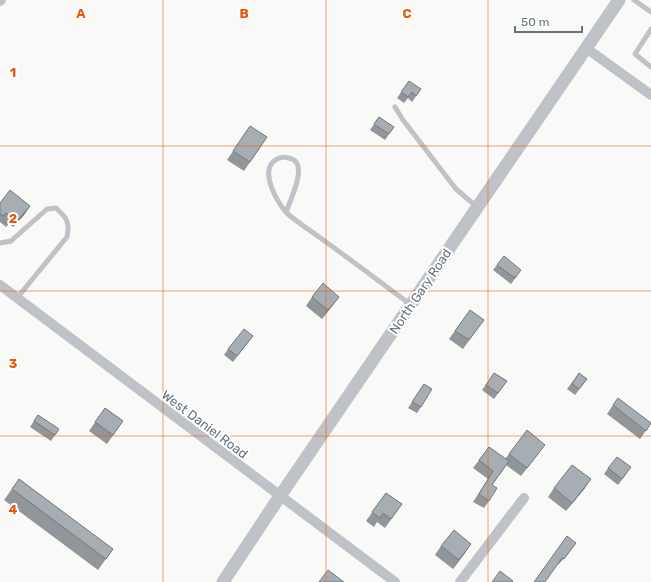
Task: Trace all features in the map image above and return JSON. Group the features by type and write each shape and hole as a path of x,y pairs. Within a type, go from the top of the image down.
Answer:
{"street":[{"name":"North Gary Road","path":"223,582 280,496 619,0"},
{"path":"586,48 651,95"},
{"name":"West Daniel Road","path":"0,286 395,582"},
{"path":"460,582 524,498"}],"lane":[{"path":"634,0 651,12"},
{"path":"651,29 635,54 651,67"},
{"path":"395,107 403,120 456,189 478,207"},
{"path":"286,212 299,173 298,166 294,160 282,156 269,165 268,175 271,187 286,212 411,305"},
{"path":"0,243 11,241 47,209 56,208 67,219 69,226 67,237 16,298"}],"building":[{"path":"409,81 421,89 416,96 412,92 408,97 401,92"},
{"path":"379,117 394,127 389,134 374,124"},
{"path":"250,126 267,137 250,162 233,151"},
{"path":"10,190 30,206 19,219 15,215 13,218 6,213 3,216 0,214 0,203"},
{"path":"504,256 521,270 515,278 497,265"},
{"path":"323,283 339,297 328,310 312,297"},
{"path":"470,310 484,320 469,340 455,331"},
{"path":"244,329 253,336 237,356 228,349"},
{"path":"494,373 507,381 498,393 486,385"},
{"path":"579,373 587,379 579,389 572,384"},
{"path":"424,384 432,389 421,407 412,402"},
{"path":"618,398 651,423 646,431 613,405"},
{"path":"105,408 123,421 113,435 95,422"},
{"path":"38,415 59,429 55,435 34,421"},
{"path":"527,430 545,445 527,468 509,454"},
{"path":"489,447 509,461 492,485 497,488 489,501 479,494 493,471 479,460"},
{"path":"617,457 631,467 622,479 608,468"},
{"path":"572,465 591,479 572,503 554,488"},
{"path":"19,479 113,549 106,559 12,489"},
{"path":"386,493 402,504 391,519 383,513 380,518 372,512"},
{"path":"454,530 471,544 459,560 441,546"},
{"path":"567,536 576,543 564,559 562,558 545,582 534,582"},
{"path":"328,570 344,582 319,582"},
{"path":"500,571 513,581 492,582"}]}
